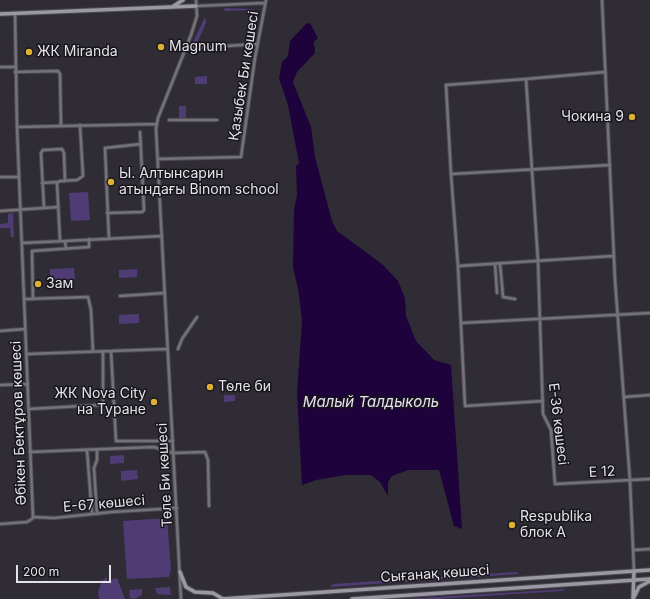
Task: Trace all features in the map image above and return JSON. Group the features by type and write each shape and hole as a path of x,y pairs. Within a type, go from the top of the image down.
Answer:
{"main road":[{"path":"170,8 183,0"},
{"path":"0,14 196,6"},
{"path":"633,599 634,570"},
{"name":"Сығанақ көшесі","path":"222,599 650,570"},
{"path":"180,572 186,587 195,592 213,593 222,599"},
{"path":"633,599 639,587 650,580"},
{"name":"Сығанақ көшесі","path":"352,599 650,580"}],"street":[{"path":"17,127 80,124 157,124 197,16 196,0"},
{"path":"602,0 613,256 630,481 634,570"},
{"path":"196,6 266,2"},
{"name":"Қазыбек Би көшесі","path":"158,159 240,158 242,155 257,44 266,2"},
{"name":"Әбікен Бектұров көшесі","path":"15,14 15,72 33,517"},
{"path":"187,46 195,48 257,44"},
{"path":"0,67 15,67"},
{"path":"15,72 58,71 60,74 61,125"},
{"path":"543,401 465,406 458,266 446,85 605,72"},
{"name":"Е-36 көшесі","path":"526,79 538,261 544,419 551,430 555,484"},
{"path":"169,120 217,120"},
{"path":"42,183 77,180 83,176 80,124"},
{"name":"Төле Би көшесі","path":"157,124 167,349 181,599"},
{"path":"107,213 142,212 144,210 140,132"},
{"path":"108,239 105,148 141,144"},
{"path":"44,208 42,150 62,149 64,153 65,181"},
{"path":"451,174 610,165"},
{"path":"0,177 19,177"},
{"path":"58,182 60,241"},
{"path":"0,211 58,207"},
{"path":"22,242 162,236"},
{"path":"33,299 32,251 89,247 89,240"},
{"path":"65,241 66,249"},
{"path":"458,266 613,256"},
{"path":"500,263 502,297 515,299"},
{"path":"495,264 497,293"},
{"path":"120,296 165,293"},
{"path":"25,299 88,297 91,310 93,352"},
{"path":"461,323 650,313"},
{"path":"178,349 197,317"},
{"name":"Әбікен Бектұров көшесі","path":"0,331 25,329"},
{"path":"27,354 167,349"},
{"path":"111,351 116,441 173,440"},
{"path":"29,409 103,404 103,352"},
{"path":"0,385 28,384"},
{"path":"624,397 650,396"},
{"path":"30,452 154,447 173,453 206,454 209,506"},
{"path":"87,450 92,514"},
{"path":"97,450 97,460 94,468 97,514"},
{"name":"E 12","path":"555,484 650,480"},
{"name":"Е-67 көшесі","path":"33,517 54,518 177,508"},
{"path":"0,524 27,522 33,517"},
{"path":"634,550 650,549"}],"shaded area":[{"path":"225,8 251,9 255,10 224,11"},
{"path":"256,11 257,17 254,42 249,43"},
{"path":"205,17 206,23 196,46 192,44"},
{"path":"207,76 207,84 195,84 195,77"},
{"path":"179,106 186,106 186,118 179,118"},
{"path":"88,192 90,220 71,221 69,193"},
{"path":"13,213 14,237 11,237 10,228 0,228 0,224 8,223 8,214"},
{"path":"74,268 75,279 50,280 50,269"},
{"path":"137,269 137,277 119,278 119,270"},
{"path":"139,314 139,323 119,324 119,315"},
{"path":"224,395 235,395 235,401 224,402"},
{"path":"124,455 124,463 110,464 110,456"},
{"path":"137,470 138,479 121,481 121,471"},
{"path":"167,518 171,570 169,577 127,579 123,521"},
{"path":"516,572 519,574 330,587 333,584"},
{"path":"107,577 107,581 117,578 125,599 99,599 98,592 102,581"},
{"path":"170,587 171,595 157,594 155,588"},
{"path":"142,589 142,595 134,599 130,598 129,590"},
{"path":"566,589 562,591 438,599 404,599"}],"water":[{"name":"Малый Талдыколь","path":"310,23 318,38 314,42 315,53 297,72 293,82 311,127 315,157 332,221 337,231 382,264 398,281 405,298 406,316 416,341 434,360 451,365 462,529 454,526 439,470 408,470 392,476 388,482 388,496 380,482 371,475 346,475 316,480 302,485 297,393 302,321 298,288 293,268 294,210 297,195 296,166 299,163 288,105 279,78 282,62 288,56 290,41 306,24"}],"place":[{"name":"Magnum","path":"161,47"},
{"name":"ЖК Miranda","path":"29,52"},
{"name":"Чокина 9","path":"632,117"},
{"name":"Ы. Алтынсарин атындағы Binom school","path":"111,182"},
{"name":"Зам","path":"38,284"},
{"name":"Төле би","path":"210,387"},
{"name":"ЖК Nova City на Туране","path":"154,402"},
{"name":"Respublika блок А","path":"512,525"}]}
